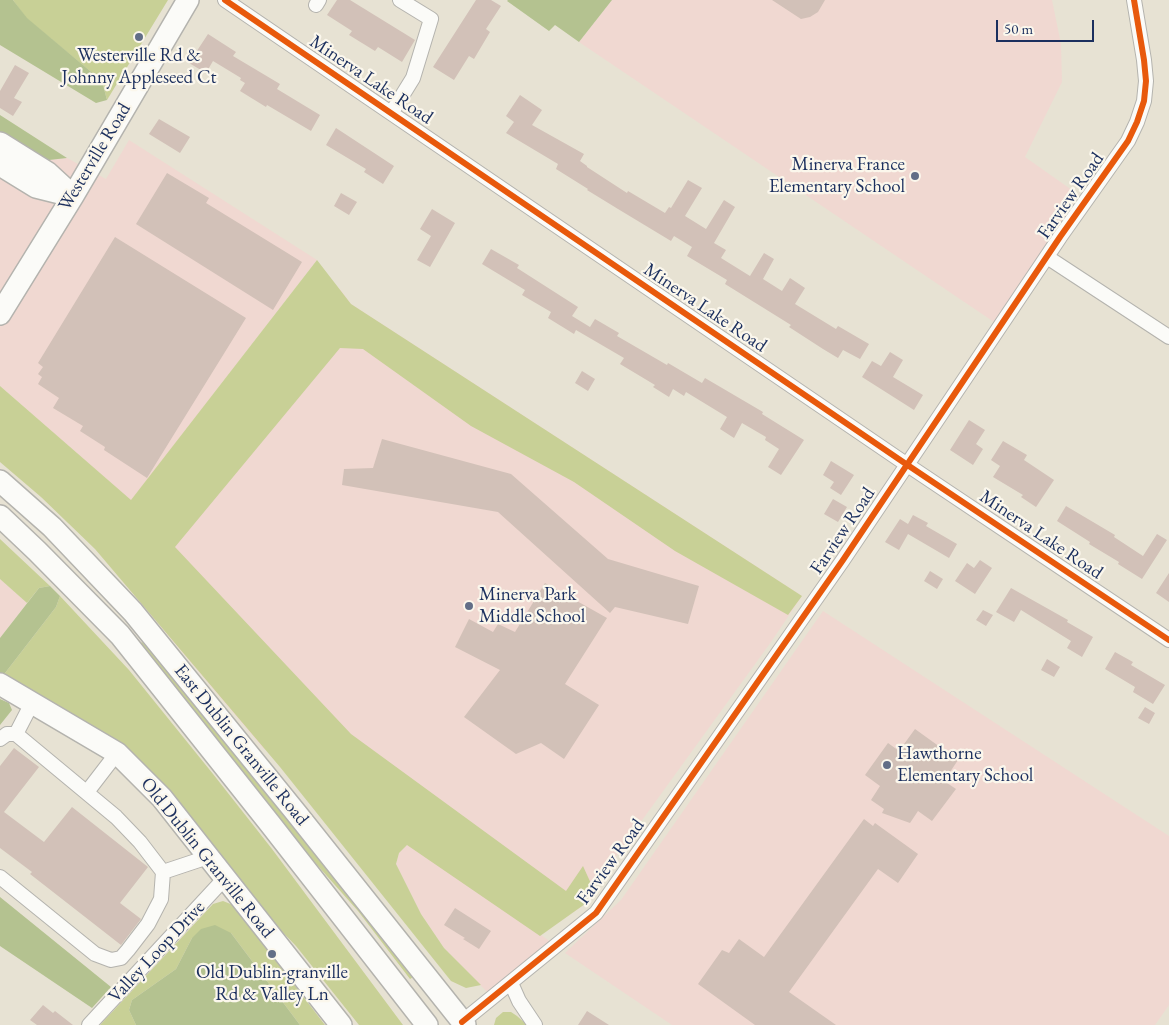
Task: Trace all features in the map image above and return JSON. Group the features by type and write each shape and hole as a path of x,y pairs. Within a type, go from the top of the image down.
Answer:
{"main road":[{"name":"Westerville Road","path":"0,314 73,196 188,0"},
{"path":"0,143 48,173 73,196"},
{"path":"0,165 36,188 73,196"},
{"name":"East Dublin Granville Road","path":"0,481 52,526 133,612 298,814 459,1024"},
{"name":"East Dublin Granville Road","path":"0,516 120,635 427,1025"},
{"name":"Old Dublin Granville Road","path":"0,684 117,753 162,798 341,1025"},
{"path":"271,825 291,833 385,953 409,978 440,1019 459,1024"}],"street":[{"name":"Minerva Lake Road","path":"225,0 906,464 1169,640"},
{"path":"392,112 413,78 431,19 400,0"},
{"name":"Farview Road","path":"459,1024 596,913 842,560 1047,256 1123,148 1137,122 1144,101 1146,81 1134,0"},
{"path":"1047,256 1169,337"},
{"path":"16,734 32,703"},
{"path":"0,739 7,734 16,734 116,817 140,842 162,872 161,899 148,924 121,958 111,960 95,954 0,877"},
{"path":"87,792 117,753"},
{"path":"162,872 208,857"},
{"name":"Valley Loop Drive","path":"89,1025 225,878"},
{"path":"511,983 535,1025"}],"shaded area":[{"name":"Minerva France Elementary School","path":"612,0 1052,0 1061,44 1062,82 1025,157 1079,195 994,322 579,42"},
{"path":"0,132 49,160 67,158 106,179 129,140 317,260 131,501 0,386"},
{"name":"Minerva Park Middle School","path":"340,289 351,304 802,596 771,642 593,888 585,904 541,935 556,946 493,998 444,948 421,914 396,864 399,853 407,845 263,748 113,570"},
{"path":"0,579 27,603 0,638"},
{"name":"Hawthorne Elementary School","path":"823,611 1169,836 1169,1005 1155,1025 672,1025 565,953 621,900"}],"green space":[{"path":"0,0 13,0 27,18 102,81 107,100 96,103 0,45"},
{"path":"13,0 168,0 107,100 102,81 26,18"},
{"path":"508,0 612,0 579,42 555,25 549,31"},
{"path":"0,115 67,158 49,160 0,132"},
{"path":"317,260 351,304 802,596 788,615 675,551 574,482 471,426 363,349 340,348 175,547 351,734 566,891 583,866 593,888 585,904 540,936 407,845 399,853 396,864 421,914 444,948 481,985 466,988 451,981 280,767 95,549 41,497 0,462 0,386 131,500"},
{"path":"0,539 50,586 39,588 27,603 0,579"},
{"path":"50,586 60,596 56,607 2,677 0,676 0,638 39,588"},
{"path":"60,596 129,670 213,774 272,849 403,1025 359,1025 296,946 266,915 166,794 2,677 56,607"},
{"path":"142,642 203,707 415,976 410,979 358,911 278,821 140,644"},
{"path":"0,699 9,703 12,710 0,725"},
{"path":"0,897 111,987 92,1008 0,946"},
{"path":"223,901 233,905 325,1025 300,1025 231,933 192,938 176,969 132,1000 129,1010 136,1025 100,1025 213,904"},
{"path":"215,925 231,933 300,1025 136,1025 129,1010 132,1000 176,969 192,938 201,929"},
{"path":"503,1012 511,1012 527,1025 494,1025 496,1018"}],"building":[{"path":"337,0 350,0 415,40 402,62 378,47 375,51 349,35 352,31 327,15"},
{"path":"476,0 491,0 501,6 486,29 490,32 474,59 469,56 454,80 433,67"},
{"path":"772,0 825,0 818,12 810,17 801,19"},
{"path":"208,34 236,52 233,56 280,84 277,89 320,115 311,131 240,91 245,83 240,80 241,78 213,61 206,73 189,63"},
{"path":"15,65 29,73 14,98 22,102 13,116 0,108 0,91"},
{"path":"520,95 542,110 532,125 584,154 580,161 587,167 627,193 628,191 665,213 669,207 671,208 688,180 702,188 685,216 706,229 724,200 735,207 714,243 726,250 721,258 750,276 764,253 774,259 763,279 782,291 790,278 805,288 795,304 836,329 838,326 869,344 860,359 843,350 838,358 823,349 789,327 791,325 725,284 727,280 687,256 692,247 674,236 671,241 587,190 556,169 558,164 506,133 514,122 506,116"},
{"path":"159,119 190,137 180,153 149,134"},
{"path":"336,128 394,166 383,184 364,172 366,169 326,145"},
{"path":"167,173 209,198 206,203 302,262 273,310 136,224"},
{"path":"341,193 357,202 349,215 334,206"},
{"path":"432,209 455,223 430,267 417,260 431,236 420,229"},
{"path":"115,237 246,318 147,478 104,450 105,447 80,431 83,426 53,408 59,398 38,384 42,377 38,374 43,367 38,363"},
{"path":"491,249 519,265 517,268 578,307 572,316 590,327 595,319 619,333 617,336 667,365 668,363 702,383 705,378 763,412 762,414 804,440 781,475 768,467 779,449 765,440 766,437 742,423 734,438 720,429 727,417 686,392 684,396 673,389 669,397 653,387 655,385 620,364 624,358 576,330 574,334 548,318 551,312 522,295 525,290 482,264"},
{"path":"890,352 903,360 893,377 923,395 914,410 862,377 872,361 881,366"},
{"path":"582,371 595,379 588,391 575,383"},
{"path":"969,420 985,430 976,444 983,449 973,465 950,450"},
{"path":"382,439 511,474 608,559 699,586 688,624 615,607 610,613 498,512 342,485 344,469 373,468"},
{"path":"1003,441 1027,455 1024,460 1054,480 1036,507 1021,497 1023,495 993,477 1000,466 991,460"},
{"path":"831,461 854,475 841,495 830,488 834,482 823,475"},
{"path":"833,499 847,507 838,522 824,514"},
{"path":"1066,506 1115,535 1114,537 1143,556 1157,534 1167,540 1142,579 1057,521"},
{"path":"913,515 928,523 926,526 957,544 949,558 908,534 899,550 885,542 900,519 908,524"},
{"path":"980,560 992,568 975,594 955,581 967,563 974,568"},
{"path":"930,571 943,579 937,589 924,581"},
{"path":"1169,573 1169,602 1156,593"},
{"path":"545,583 607,618 565,684 599,705 564,759 541,743 516,754 464,717 500,670 455,647 469,619 493,632 498,624 515,632"},
{"path":"1011,588 1068,620 1067,622 1093,637 1082,657 1067,648 1071,641 1021,610 1014,622 996,612"},
{"path":"983,610 993,615 986,626 976,620"},
{"path":"1115,652 1133,662 1131,665 1165,685 1153,704 1133,692 1135,687 1105,669"},
{"path":"1047,659 1060,667 1054,677 1041,670"},
{"path":"1145,707 1155,713 1149,724 1138,718"},
{"path":"915,729 958,760 944,781 956,789 932,821 918,811 910,823 882,813 884,809 871,800 880,786 865,775 888,743 899,751"},
{"path":"14,748 39,767 4,812 44,842 72,807 148,867 120,903 141,919 121,945 30,874 32,872 0,848 0,766"},
{"path":"864,819 873,826 875,823 918,854 898,883 878,869 789,992 836,1025 755,1025 698,984 722,950 729,953 739,939 764,957"},
{"path":"455,908 491,931 479,949 444,925"},
{"path":"43,1005 53,1013 55,1011 73,1025 37,1025 30,1020"},
{"path":"587,1011 609,1025 578,1025"}],"cycle path":[{"path":"225,0 906,464 1169,640"},
{"path":"462,1022 596,913 843,560 1060,237 1128,141 1144,101 1146,81 1134,0"}],"place":[{"name":"Westerville Rd & Johnny Appleseed Ct","path":"139,37"},
{"name":"Minerva France Elementary School","path":"915,176"},
{"name":"Minerva Park Middle School","path":"469,606"},
{"name":"Hawthorne Elementary School","path":"887,765"},
{"name":"Old Dublin-granville Rd & Valley Ln","path":"272,954"}]}
